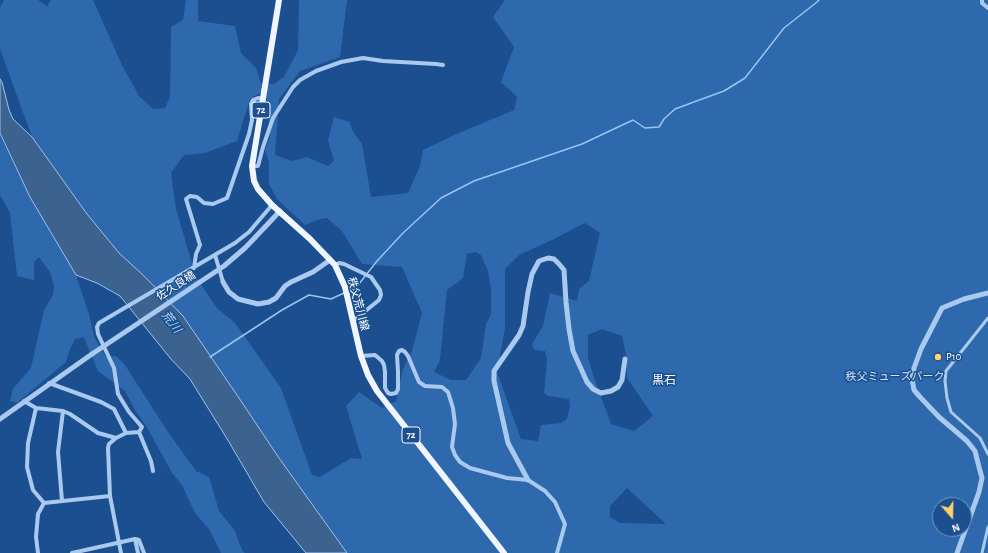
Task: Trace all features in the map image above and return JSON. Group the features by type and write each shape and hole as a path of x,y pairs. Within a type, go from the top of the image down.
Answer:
{"main road":[{"name":"秩父荒川線","path":"279,0 252,166 254,181 258,189 272,205 310,239 332,263 345,287 361,356 368,375 383,400 504,553"}],"street":[{"path":"982,0 982,3 988,8"},
{"path":"252,166 258,166 263,147 274,118 293,87 300,80 316,71 341,62 363,58 383,61 443,65"},
{"path":"194,268 196,254 200,245 186,199 190,196 197,197 204,203 213,204 227,198 249,134 252,120 251,104 253,100 258,98 263,99"},
{"path":"153,471 151,461 139,432 142,426 129,412 118,394 114,368 98,334 97,327 99,324 215,255 249,232 272,205"},
{"name":"佐久良橋","path":"0,419 49,383 212,274 240,252 280,211"},
{"path":"215,255 223,282 229,292 238,299 258,304 269,302 276,298 285,286 291,282 332,263 344,264 372,277 380,290 381,295 379,300 353,321"},
{"path":"528,480 508,443 494,381 494,371 520,335 523,326 532,274 539,262 548,258 554,259 564,270 566,308 573,351 587,382 593,389 601,393 611,392 618,387 622,380 625,359"},
{"path":"957,553 979,492 982,478 980,467 975,450 967,441 939,417 920,397 914,390 912,379 921,348 942,308 964,299 988,293"},
{"path":"988,318 946,371 945,382 951,412 980,438 988,454"},
{"path":"361,356 374,355 382,360 385,372 385,388 386,391 391,394 396,393 398,389 397,354 402,350 405,352 419,382 425,386 442,387 448,392 455,424 452,447 460,462 470,468 484,473 507,478 528,480 545,491 555,502 565,524 557,553"},
{"path":"49,383 101,402 114,409 126,433"},
{"path":"24,401 36,408 63,411 98,433 116,438"},
{"path":"36,408 28,443 28,467 33,490 44,502"},
{"path":"62,501 58,452 63,411"},
{"path":"121,553 110,496 108,448 109,444 116,438 126,433 139,432"},
{"path":"44,502 110,496"},
{"path":"38,553 36,537 38,514 44,502"},
{"path":"982,553 988,527"},
{"path":"135,539 138,553"},
{"path":"72,553 135,539 139,540 144,553"}],"green space":[{"name":"秩父ミューズパーク","path":"4,0 38,0 47,6 51,0 93,0 122,65 139,96 153,109 165,108 170,97 171,27 183,20 186,0 198,0 198,21 235,26 241,53 256,68 261,84 274,84 284,77 298,50 299,0 347,0 340,57 300,71 279,99 275,155 292,161 307,157 328,166 334,161 328,140 334,117 350,122 352,130 362,144 371,197 408,193 420,166 423,150 454,135 514,110 517,97 501,82 514,47 493,17 505,0 988,0 988,553 347,553 279,458 183,316 119,253 87,214 32,137 0,49 0,8","holes":["260,93 267,99 270,137 265,150 269,162 269,184 277,199 305,225 327,218 342,231 362,264 402,267 422,313 412,351 403,369 396,401 382,408 359,392 346,406 362,459 351,458 320,477 312,475 281,388 235,323 217,308 196,277 176,209 171,173 184,155 205,153 237,141 250,99","585,223 600,233 589,281 579,289 577,301 550,293 543,326 532,344 534,350 545,351 547,360 544,393 548,396 569,399 570,406 567,419 561,423 541,425 538,441 521,439 497,372 505,328 505,269 519,255","476,252 481,255 488,271 491,289 491,314 486,324 481,358 466,380 451,380 434,372 440,360 447,290 463,278 467,254","602,329 622,336 626,355 627,378 653,416 634,431 611,424 594,378 588,358 588,335","627,488 665,524 620,523 610,517 610,506"]},
{"path":"0,135 30,197 76,275 89,314 94,337 106,357 116,356 125,365 166,429 196,471 209,477 219,511 235,531 242,550 245,553 221,553 209,529 195,513 182,485 172,473 125,391 98,371 84,337 75,339 66,362 17,403 10,401 13,389 31,368 44,310 53,295 54,285 50,272 39,257 34,262 34,280 17,276 10,213 0,195"}],"water":[{"name":"荒川","path":"0,79 13,119 32,137 87,214 119,253 183,316 279,458 347,553 306,553 264,502 190,379 171,359 120,296 97,283 76,275 30,197 0,133"}],"waterway":[{"path":"348,292 355,289 377,261 403,233 441,198 474,181 582,144 633,120 645,128 659,127 664,119 675,109 724,91 745,78 784,28 819,0"},
{"path":"210,357 282,310 309,295 331,299 344,293"}],"place":[{"name":"P10","path":"938,357"}],"district":[{"name":"黒石","path":"664,380"}]}
